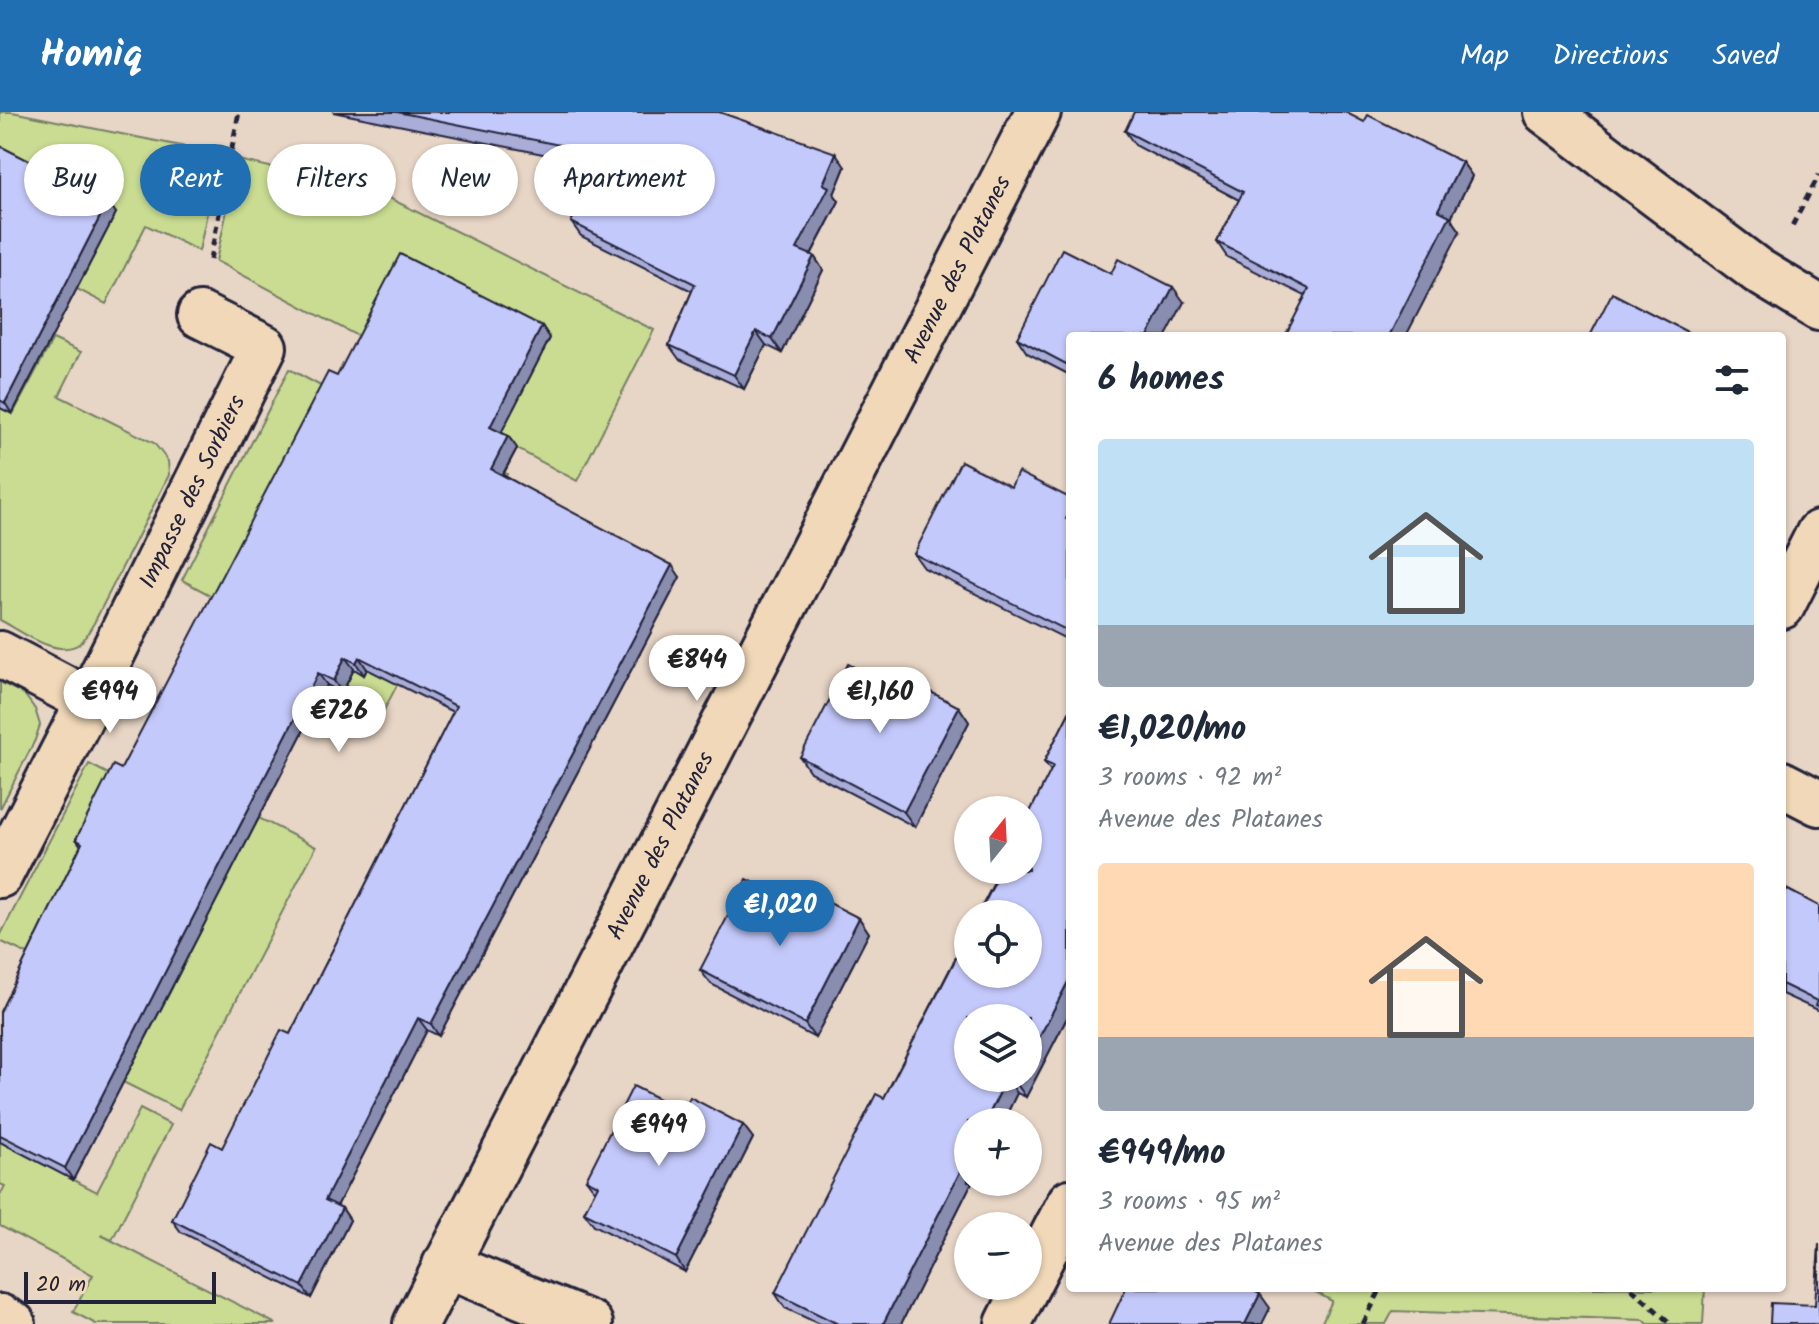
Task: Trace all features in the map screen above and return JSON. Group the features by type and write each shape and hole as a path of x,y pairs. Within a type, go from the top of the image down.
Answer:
{"street":[{"name":"Avenue des Platanes","path":"416,1324 1038,112"},
{"path":"1546,112 1758,271 1819,308"},
{"name":"Impasse des Sorbiers","path":"89,701 264,347 200,315"},
{"path":"1786,598 1819,533"},
{"path":"0,654 89,701 0,875"},
{"path":"1786,786 1819,803"},
{"path":"1042,1257 1066,1210"},
{"path":"445,1265 590,1324"},
{"path":"1008,1324 1020,1300"},
{"path":"0,1317 13,1324"}],"path":[{"path":"200,315 239,112"},
{"path":"1363,1324 1379,1292"},
{"path":"1635,1292 1671,1324"}],"green space":[{"path":"0,112 171,144 140,144 140,216 206,216 199,251 146,225 106,304 77,289 36,216 124,216 124,144 24,144 24,195 0,153"},
{"path":"251,163 267,166 267,216 396,216 396,201 412,209 412,216 425,216 654,330 577,481 497,438 369,342 216,261 226,216 251,216"},
{"path":"53,339 81,352 59,396 154,443 168,461 169,475 94,623 81,642 70,648 49,646 0,620 0,408 13,414"},
{"path":"289,369 507,474 382,714 342,693 354,669 364,674 404,599 223,602 182,580"},
{"path":"0,682 24,694 35,709 40,725 0,809"},
{"path":"89,764 120,780 208,915 259,818 316,847 179,1110 123,1082 173,986 58,925 40,960 0,941"},
{"path":"140,1109 171,1125 112,1240 101,1235 276,1324 96,1324 73,1312 93,1275 0,1226 0,1195 5,1186 0,1184 0,1142 97,1192"},
{"path":"1315,1292 1705,1292 1703,1324 1393,1311 1386,1324 1321,1324 1332,1301"}],"building":[{"path":"397,112 719,112 836,153 823,184 829,187 797,249 814,256 772,339 756,331 734,375 669,345 695,284 571,222 574,216 715,216 715,144 555,144"},
{"path":"1134,112 1345,112 1364,122 1368,115 1462,162 1438,210 1450,216 1391,332 1287,332 1309,289 1217,242 1243,192 1125,131"},
{"path":"0,146 24,158 24,216 100,216 5,403 0,400"},
{"path":"1062,249 1111,274 1118,259 1173,287 1150,332 1066,332 1066,364 1017,338"},
{"path":"400,254 542,326 490,427 508,436 491,469 672,565 431,1024 418,1018 325,1200 342,1208 302,1286 172,1220 211,1142 222,1148 281,1030 290,1034 456,706 359,657 356,663 345,657 334,681 318,673 65,1168 0,1135 0,1012 82,843 76,839 113,765 121,769 328,372 337,376"},
{"path":"1612,293 1687,332 1592,332"},
{"path":"961,461 1011,487 1018,472 1066,496 1066,630 914,554"},
{"path":"848,664 897,689 903,677 959,707 904,812 800,757"},
{"path":"1066,719 1066,986 1042,1032 1042,1004 954,1004 954,1092 1000,1092 992,1108 954,1108 954,1184 883,1324 838,1324 775,1293 876,1094 884,1098 954,962 954,988 1042,988 1042,900 986,900 994,884 1042,884 1042,796 1038,796 1053,766 1044,762"},
{"path":"747,879 797,905 804,890 859,918 805,1024 700,970"},
{"path":"1786,889 1819,906 1819,1007 1815,1005 1817,1001 1786,986"},
{"path":"633,1086 683,1111 690,1097 743,1125 676,1258 584,1212 598,1185 586,1179"},
{"path":"1819,1244 1819,1324 1770,1324 1771,1303 1815,1305"},
{"path":"1124,1292 1260,1294 1245,1324 1109,1324"}]}
